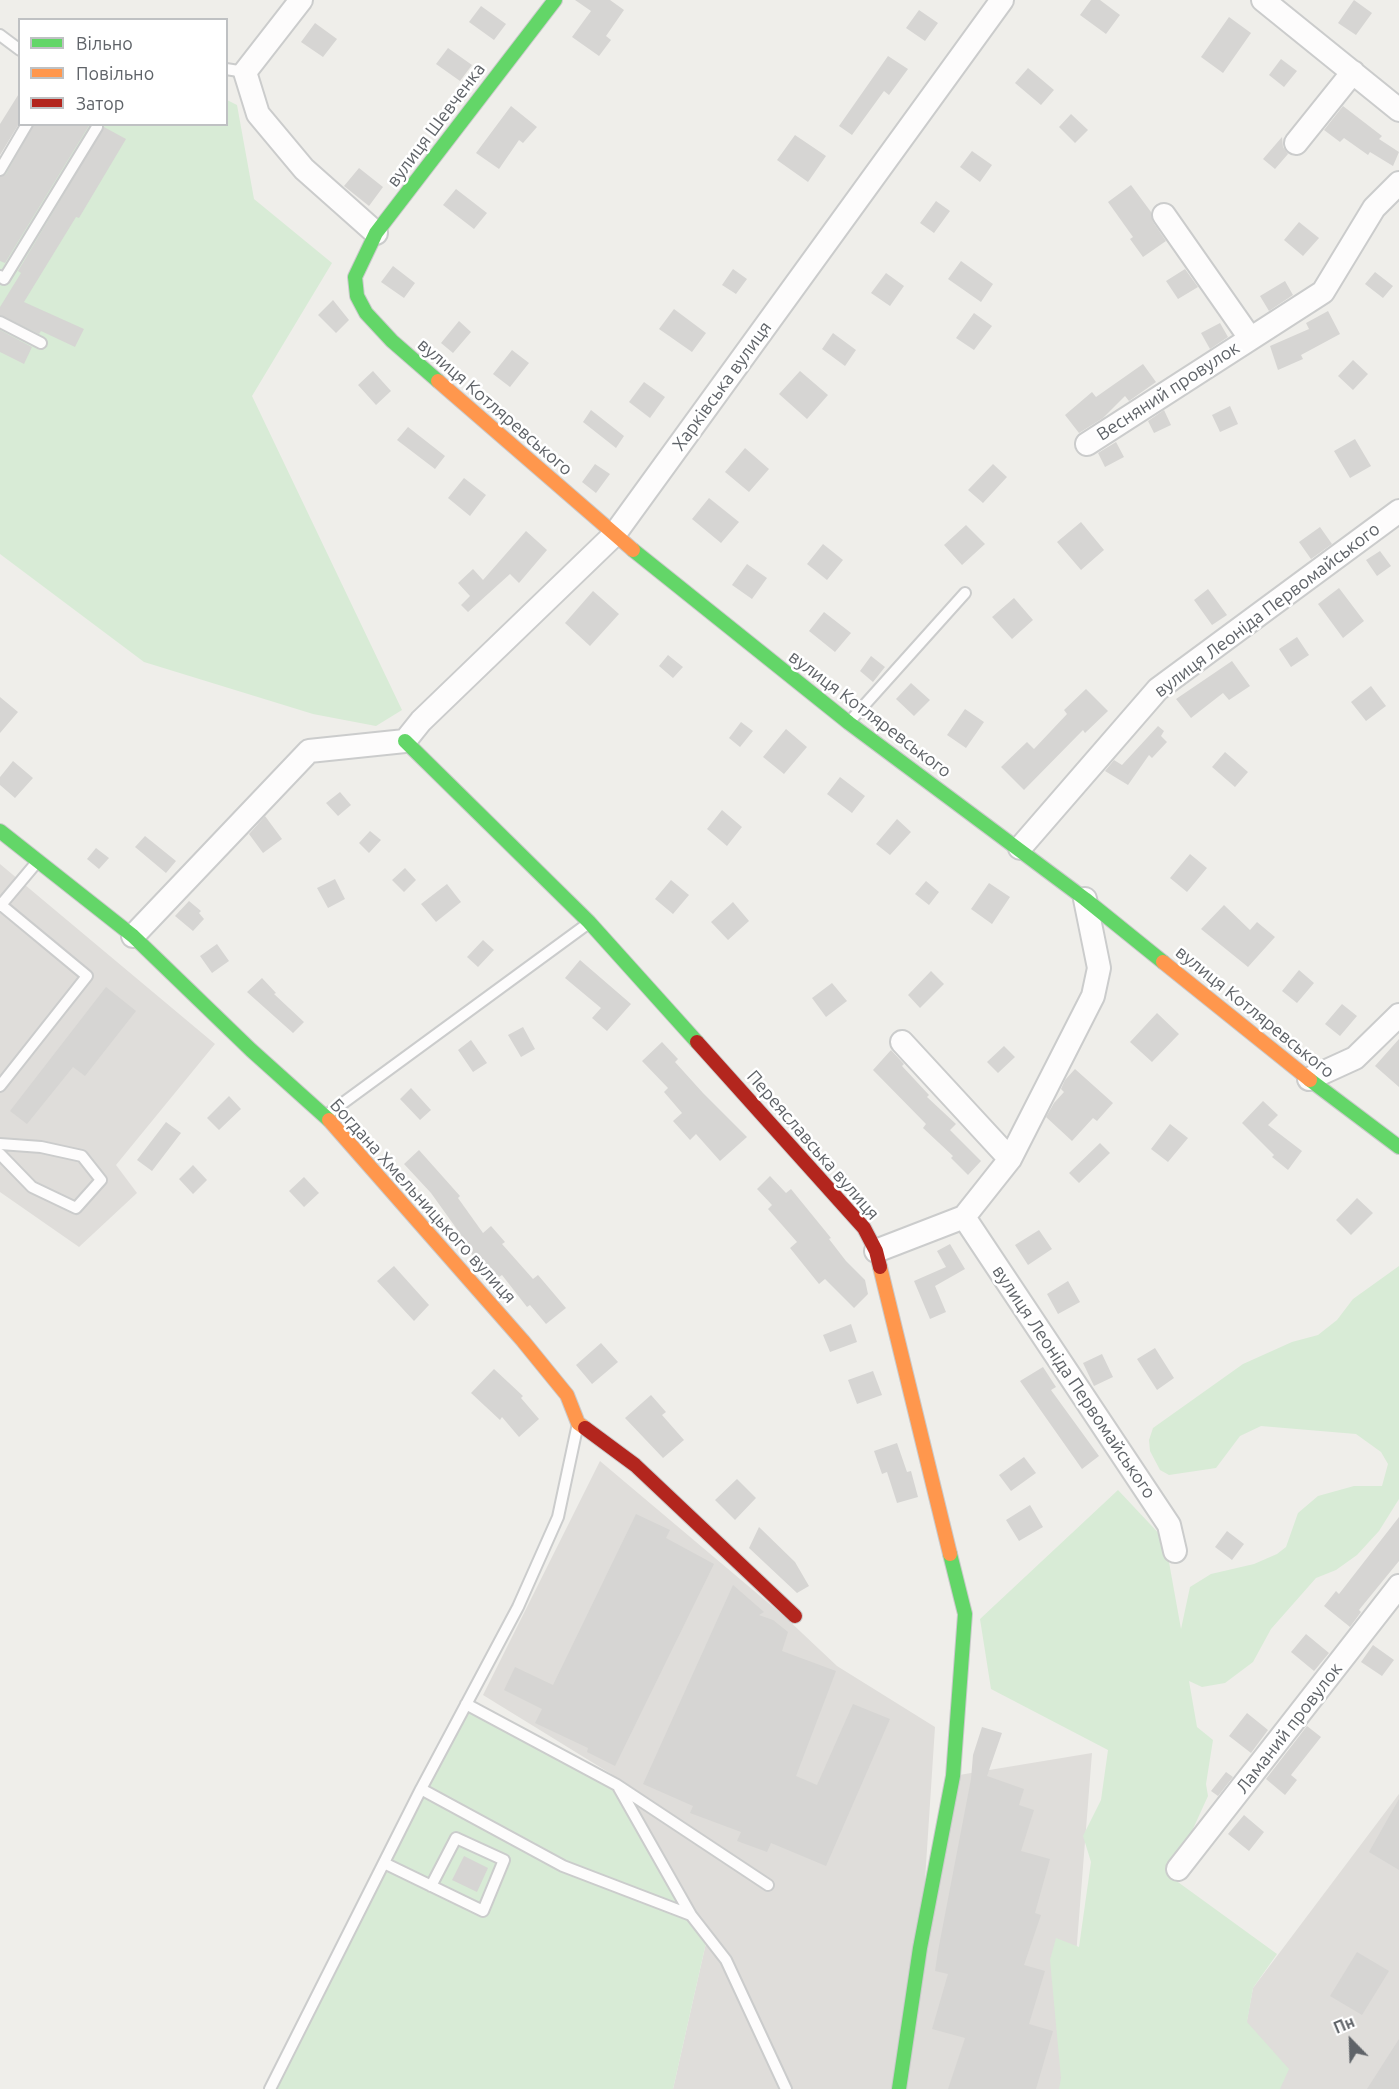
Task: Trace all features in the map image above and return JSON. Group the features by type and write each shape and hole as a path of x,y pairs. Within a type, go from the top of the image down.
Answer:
{"street":[{"path":"301,0 236,70 258,114 304,169 376,233"},
{"name":"вулиця Шевченка","path":"355,277 376,233 555,0"},
{"name":"Харківська вулиця","path":"405,741 421,721 614,535 1002,0"},
{"path":"1263,0 1399,110"},
{"path":"1296,143 1353,72"},
{"name":"Весняний провулок","path":"1087,444 1323,292 1374,208 1399,183"},
{"name":"Весняний провулок","path":"1164,214 1250,338"},
{"name":"вулиця Котляревського","path":"355,277 357,296 366,313 392,340 614,535 849,723 1020,848 1309,1079 1399,1147"},
{"name":"вулиця Леоніда Первомайського","path":"1020,848 1158,689 1399,511"},
{"path":"133,936 309,751 405,741"},
{"name":"Переяславська вулиця","path":"405,741 590,922 864,1228 876,1251 965,1614 953,1776 920,1948 899,2089"},
{"name":"Богдана Хмельницького вулиця","path":"0,831 133,936 251,1050 325,1116 531,1350 567,1395 578,1423"},
{"path":"876,1251 964,1217 1010,1159 1093,996 1099,968 1086,899"},
{"path":"1309,1079 1355,1058 1399,1015"},
{"path":"902,1042 1010,1159"},
{"name":"вулиця Леоніда Первомайського","path":"964,1217 1169,1526 1175,1551"},
{"path":"578,1423 635,1465 795,1616"},
{"name":"Ламаний провулок","path":"1178,1869 1399,1586"}],"lane":[{"path":"0,35 18,48"},
{"path":"0,170 26,126"},
{"path":"0,276 4,279 97,127"},
{"path":"0,322 41,343"},
{"path":"849,723 965,593"},
{"path":"0,1086 87,976 0,905 37,862"},
{"path":"325,1116 590,922"},
{"path":"0,1144 41,1147 82,1156 101,1180 76,1208 33,1187 0,1154"},
{"path":"270,2089 421,1789 518,1607 558,1517 578,1423"},
{"path":"466,1704 617,1785 768,1885"},
{"path":"617,1785 691,1915 726,1960 786,2089"},
{"path":"421,1789 563,1866 691,1915"},
{"path":"384,1863 431,1886 483,1911 504,1860 456,1838 431,1886"}],"shaded area":[{"path":"0,864 215,1044 116,1165 137,1193 79,1247 0,1192"},
{"path":"600,1461 785,1617 837,1666 935,1727 921,1941 953,1776 1092,1753 1068,2089 673,2089 708,1934 691,1915 621,1780 483,1695"},
{"path":"1399,1794 1399,2089 1234,2089 1253,1988"}],"green space":[{"path":"228,100 237,105 254,199 332,263 252,396 402,710 376,726 313,714 144,662 0,554 0,173 29,126 228,126"},
{"path":"1399,1266 1399,1499 1379,1531 1357,1555 1336,1570 1316,1578 1271,1629 1253,1662 1225,1683 1202,1687 1189,1681 1197,1727 1213,1740 1206,1784 1208,1796 1171,1877 1277,1954 1253,1988 1247,2022 1289,2069 1280,2089 1059,2089 1061,2078 1050,1960 1056,1938 1079,1947 1091,1862 1083,1836 1101,1800 1108,1750 991,1689 980,1619 1118,1490 1165,1540 1181,1629 1190,1587 1211,1574 1254,1564 1277,1554 1286,1547 1298,1513 1318,1496 1354,1486 1382,1486 1388,1464 1381,1452 1356,1434 1261,1426 1240,1436 1216,1468 1169,1475 1160,1470 1150,1451 1149,1440 1153,1428 1243,1364 1292,1342 1318,1335 1337,1320 1353,1299"},
{"path":"466,1704 617,1785 708,1934 673,2089 274,2089"}],"building":[{"path":"575,0 610,0 624,10 606,36 611,40 599,56 572,37 591,11"},
{"path":"1091,0 1100,0 1120,15 1106,34 1080,15"},
{"path":"1354,0 1372,13 1356,35 1338,23"},
{"path":"481,6 506,24 494,40 469,22"},
{"path":"919,10 938,23 925,41 906,28"},
{"path":"1229,17 1251,33 1223,73 1201,57"},
{"path":"315,23 337,39 323,57 301,42"},
{"path":"448,48 472,65 460,81 436,64"},
{"path":"888,56 908,69 889,95 884,91 852,135 839,126"},
{"path":"1281,59 1297,71 1284,87 1269,75"},
{"path":"1028,68 1054,90 1041,105 1015,83"},
{"path":"18,95 18,125 0,155 0,124"},
{"path":"511,106 537,127 523,143 519,140 499,169 476,153"},
{"path":"1343,106 1382,136 1379,139 1399,152 1393,166 1370,152 1368,155 1344,138 1340,142 1324,130"},
{"path":"1071,114 1088,130 1075,143 1059,127"},
{"path":"33,126 89,126 5,263 0,261 0,177 6,174"},
{"path":"104,127 126,139 79,218 76,217 24,302 84,329 75,347 41,331 39,334 0,315 0,307 21,273 18,271"},
{"path":"795,135 826,156 808,182 777,160"},
{"path":"1282,137 1283,147 1288,154 1275,169 1263,159"},
{"path":"972,151 992,165 980,182 960,167"},
{"path":"359,168 383,187 369,206 344,186"},
{"path":"1131,185 1151,212 1153,222 1166,241 1143,257 1130,239 1133,237 1108,202"},
{"path":"456,189 487,213 474,229 443,205"},
{"path":"936,201 950,211 934,233 920,223"},
{"path":"1299,222 1319,238 1303,256 1284,240"},
{"path":"961,261 993,284 981,302 948,279"},
{"path":"393,266 415,283 404,298 381,282"},
{"path":"733,269 747,279 736,294 722,285"},
{"path":"1185,269 1198,287 1178,299 1166,281"},
{"path":"1375,272 1393,286 1383,298 1365,284"},
{"path":"886,273 904,286 890,306 871,293"},
{"path":"1285,281 1293,295 1269,311 1260,296"},
{"path":"333,300 349,320 336,333 318,315"},
{"path":"674,309 706,333 692,352 659,329"},
{"path":"1328,311 1340,334 1301,355 1303,359 1278,370 1270,346 1309,329 1306,323"},
{"path":"974,313 992,326 974,350 956,338"},
{"path":"459,321 471,332 453,353 441,343"},
{"path":"1220,323 1228,337 1210,349 1201,333"},
{"path":"0,330 32,347 24,364 0,352"},
{"path":"833,333 856,350 845,366 822,349"},
{"path":"512,350 529,363 510,387 493,374"},
{"path":"1353,360 1368,374 1353,390 1338,376"},
{"path":"1143,364 1156,382 1129,401 1125,396 1103,418 1079,433 1065,415 1092,392 1096,397"},
{"path":"373,371 391,391 376,405 358,385"},
{"path":"800,371 828,395 807,419 779,394"},
{"path":"644,382 665,397 650,418 629,402"},
{"path":"1230,406 1238,424 1220,432 1212,415"},
{"path":"591,410 624,436 616,448 583,422"},
{"path":"1164,410 1171,425 1154,433 1148,421"},
{"path":"408,427 445,456 435,469 397,440"},
{"path":"1355,439 1371,466 1350,478 1334,451"},
{"path":"1116,442 1124,457 1105,467 1098,453"},
{"path":"745,448 769,469 749,492 725,472"},
{"path":"595,464 610,474 596,493 582,482"},
{"path":"993,464 1007,477 983,503 968,490"},
{"path":"464,478 486,495 470,516 448,498"},
{"path":"709,498 739,522 721,543 692,519"},
{"path":"1081,522 1104,550 1081,570 1057,542"},
{"path":"966,525 985,544 962,565 944,545"},
{"path":"1320,527 1332,544 1311,559 1299,542"},
{"path":"526,531 547,550 519,583 510,574 468,612 461,605 470,596 458,583 473,569 483,580"},
{"path":"823,544 843,560 827,580 807,564"},
{"path":"1380,551 1391,566 1377,576 1366,560"},
{"path":"747,564 767,578 752,599 732,585"},
{"path":"1339,588 1364,621 1343,638 1318,604"},
{"path":"1208,589 1227,615 1212,625 1194,600"},
{"path":"593,591 619,614 590,646 565,623"},
{"path":"1014,598 1033,620 1012,639 992,617"},
{"path":"824,612 851,633 835,652 809,631"},
{"path":"1297,637 1309,655 1291,667 1279,649"},
{"path":"668,655 683,667 673,678 659,666"},
{"path":"871,656 885,667 873,682 860,671"},
{"path":"1232,661 1250,686 1229,700 1223,693 1191,718 1176,699"},
{"path":"911,683 930,700 914,716 896,699"},
{"path":"1371,686 1386,706 1366,721 1351,702"},
{"path":"1086,689 1108,711 1085,733 1083,730 1024,790 1001,767 1027,742 1034,749 1067,714 1064,710"},
{"path":"0,697 18,712 0,733"},
{"path":"965,709 984,722 966,748 947,735"},
{"path":"741,722 753,731 740,747 729,738"},
{"path":"1158,726 1164,731 1161,736 1167,742 1152,758 1149,755 1128,785 1105,771 1114,760 1122,765"},
{"path":"786,729 807,747 784,774 763,757"},
{"path":"1225,752 1248,772 1235,787 1212,767"},
{"path":"13,761 33,778 15,798 0,785 0,777"},
{"path":"840,777 865,796 852,813 827,794"},
{"path":"340,792 351,805 338,816 326,803"},
{"path":"722,810 742,827 727,846 707,829"},
{"path":"265,816 282,839 263,853 249,834"},
{"path":"897,819 911,832 890,855 876,844"},
{"path":"370,831 381,840 369,853 359,843"},
{"path":"145,836 176,861 166,873 135,847"},
{"path":"96,848 109,858 99,869 87,859"},
{"path":"1190,854 1207,868 1187,892 1170,878"},
{"path":"405,868 416,880 404,892 392,880"},
{"path":"335,879 345,899 328,908 317,888"},
{"path":"671,880 689,895 673,914 655,899"},
{"path":"926,881 939,892 929,905 915,894"},
{"path":"989,883 1010,897 992,924 971,909"},
{"path":"447,884 461,902 436,922 421,904"},
{"path":"189,901 201,911 199,913 204,919 193,931 175,916"},
{"path":"733,902 749,921 728,940 711,922"},
{"path":"1224,905 1250,930 1257,922 1275,937 1248,967 1201,929"},
{"path":"483,940 494,950 478,967 467,957"},
{"path":"217,944 229,961 212,973 200,956"},
{"path":"580,960 631,1004 607,1031 592,1018 601,1008 565,978"},
{"path":"1299,970 1314,983 1297,1003 1282,991"},
{"path":"931,971 944,984 920,1008 908,995"},
{"path":"262,978 276,993 274,994 304,1022 293,1033 247,992"},
{"path":"832,983 847,1001 826,1017 812,998"},
{"path":"106,987 136,1011 85,1076 73,1067 27,1124 10,1111"},
{"path":"1342,1004 1357,1016 1340,1036 1325,1024"},
{"path":"1157,1013 1179,1034 1152,1062 1130,1042"},
{"path":"523,1027 535,1049 521,1057 508,1035"},
{"path":"1399,1039 1399,1087 1375,1066"},
{"path":"471,1040 487,1063 473,1072 458,1050"},
{"path":"662,1042 678,1059 675,1062 747,1137 720,1161 696,1134 690,1140 673,1121 682,1113 664,1092 668,1088 642,1061"},
{"path":"1004,1046 1015,1057 998,1073 987,1062"},
{"path":"891,1050 904,1064 902,1066 929,1095 927,1097 956,1124 950,1130 981,1161 968,1175 951,1158 953,1156 923,1128 926,1124 873,1070"},
{"path":"1075,1069 1113,1103 1097,1121 1093,1118 1072,1141 1046,1117 1064,1092 1061,1089 1065,1080"},
{"path":"411,1088 431,1110 420,1120 400,1099"},
{"path":"229,1096 241,1109 219,1130 207,1118"},
{"path":"1263,1101 1278,1115 1268,1125 1302,1151 1288,1170 1272,1157 1274,1155 1242,1123"},
{"path":"166,1122 181,1133 152,1171 137,1160"},
{"path":"1170,1124 1188,1138 1168,1162 1151,1149"},
{"path":"1100,1143 1110,1153 1079,1183 1069,1173"},
{"path":"419,1150 460,1196 458,1198 483,1233 491,1226 505,1242 502,1244 533,1279 538,1275 566,1308 546,1324 530,1305 527,1307 502,1275 495,1280 466,1248 469,1246 431,1193 404,1164"},
{"path":"193,1165 207,1180 193,1194 179,1179"},
{"path":"770,1176 786,1193 791,1189 831,1238 829,1239 846,1261 865,1280 868,1294 854,1308 825,1279 819,1284 790,1248 797,1242 768,1209 772,1205 757,1189"},
{"path":"304,1177 319,1193 304,1207 289,1191"},
{"path":"1357,1198 1373,1213 1351,1235 1336,1220"},
{"path":"1039,1230 1052,1249 1028,1265 1015,1245"},
{"path":"950,1244 965,1269 935,1286 946,1312 930,1319 914,1281 946,1267 937,1251"},
{"path":"394,1266 429,1305 414,1321 377,1281"},
{"path":"1068,1281 1080,1302 1058,1314 1047,1294"},
{"path":"851,1324 857,1342 830,1352 823,1335"},
{"path":"601,1343 618,1362 592,1384 576,1365"},
{"path":"1155,1348 1174,1378 1157,1390 1137,1359"},
{"path":"1102,1354 1113,1377 1094,1386 1083,1363"},
{"path":"1043,1367 1056,1387 1051,1390 1099,1456 1082,1469 1020,1381"},
{"path":"494,1369 523,1396 521,1398 539,1419 519,1437 502,1417 500,1420 471,1393"},
{"path":"873,1371 882,1395 857,1404 848,1380"},
{"path":"651,1395 666,1412 662,1415 684,1440 663,1458 625,1418"},
{"path":"897,1443 907,1472 911,1471 918,1497 897,1503 887,1472 882,1474 874,1451"},
{"path":"1024,1457 1036,1473 1011,1491 999,1475"},
{"path":"737,1479 756,1498 735,1520 715,1500"},
{"path":"1030,1505 1043,1527 1019,1541 1006,1520"},
{"path":"636,1514 670,1530 666,1538 714,1564 615,1766 587,1752 588,1748 535,1723 542,1709 504,1690 515,1667 553,1685"},
{"path":"1399,1517 1399,1561 1359,1610 1361,1612 1350,1627 1324,1606 1336,1591 1339,1594"},
{"path":"759,1527 795,1562 809,1586 797,1593 749,1548"},
{"path":"1227,1531 1244,1544 1232,1560 1215,1547"},
{"path":"733,1585 764,1612 759,1615 773,1620 788,1632 782,1651 836,1671 796,1776 817,1785 853,1704 890,1719 826,1866 771,1843 767,1852 737,1841 741,1832 690,1813 693,1806 643,1784"},
{"path":"1306,1634 1329,1653 1314,1671 1291,1652"},
{"path":"1373,1645 1394,1660 1382,1676 1361,1662"},
{"path":"1247,1713 1268,1730 1251,1753 1229,1736"},
{"path":"1307,1726 1321,1737 1291,1775 1297,1780 1285,1795 1266,1779"},
{"path":"982,1727 1002,1733 987,1776 1024,1789 1019,1805 1034,1810 1021,1851 1050,1859 1035,1913 1041,1915 1024,1965 1045,1971 1029,2024 1053,2031 1036,2089 948,2089 965,2038 932,2029 948,1974 935,1971 938,1951 971,1779 973,1755"},
{"path":"1226,1772 1233,1777 1218,1796 1211,1791"},
{"path":"1399,1799 1399,1870 1369,1852"},
{"path":"1244,1815 1264,1832 1249,1851 1228,1834"},
{"path":"464,1856 488,1868 477,1892 452,1880"},
{"path":"1357,1952 1389,1971 1362,2015 1330,1996"},
{"path":"1399,2039 1399,2089 1367,2089"}],"traffic: fast":[{"path":"438,381 392,341 366,313 357,296 355,277 376,233 555,0"},
{"path":"633,550 849,723 1085,899 1163,962"},
{"path":"405,741 589,922 697,1042"},
{"path":"0,831 133,936 251,1050 329,1120"},
{"path":"1310,1080 1399,1147"},
{"path":"899,2089 920,1948 953,1776 965,1614 950,1554"}],"traffic: slow":[{"path":"438,381 633,550"},
{"path":"1163,962 1310,1080"},
{"path":"329,1120 523,1341 567,1395 578,1423 585,1428"},
{"path":"880,1267 950,1554"}],"traffic: jam":[{"path":"697,1042 864,1228 876,1251 880,1267"},
{"path":"585,1428 635,1465 795,1616"}]}
